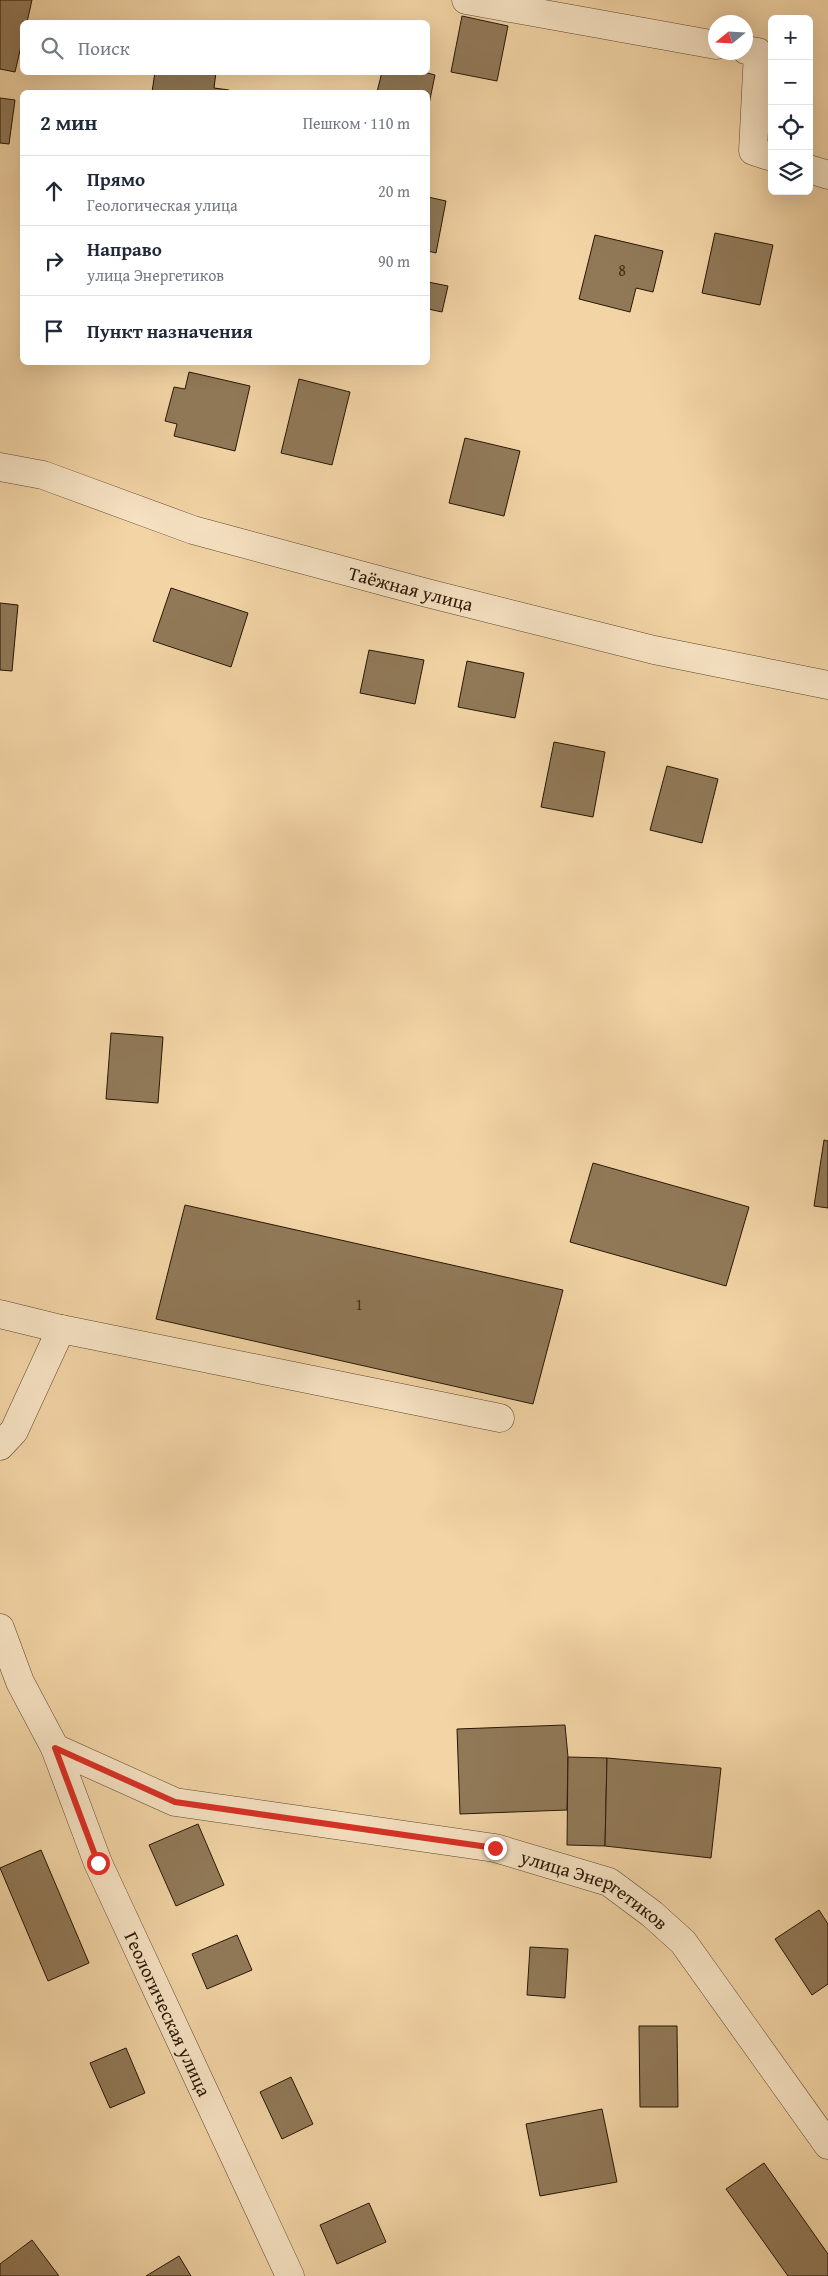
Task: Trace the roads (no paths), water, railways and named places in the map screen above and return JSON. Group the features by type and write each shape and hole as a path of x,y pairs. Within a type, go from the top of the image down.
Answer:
{"street":[{"path":"466,0 708,44"},
{"path":"752,60 753,150 768,156"},
{"path":"813,170 828,175"},
{"name":"Таёжная улица","path":"0,467 43,475 193,530 427,592 654,650 828,685"},
{"path":"0,1314 61,1329 500,1418"},
{"path":"0,1446 14,1431 61,1329"},
{"name":"Геологическая улица","path":"0,1628 20,1682 55,1748 98,1863 290,2276"},
{"name":"улица Энергетиков","path":"55,1748 175,1802 495,1848 609,1882 652,1914 683,1942 828,2145"}]}
